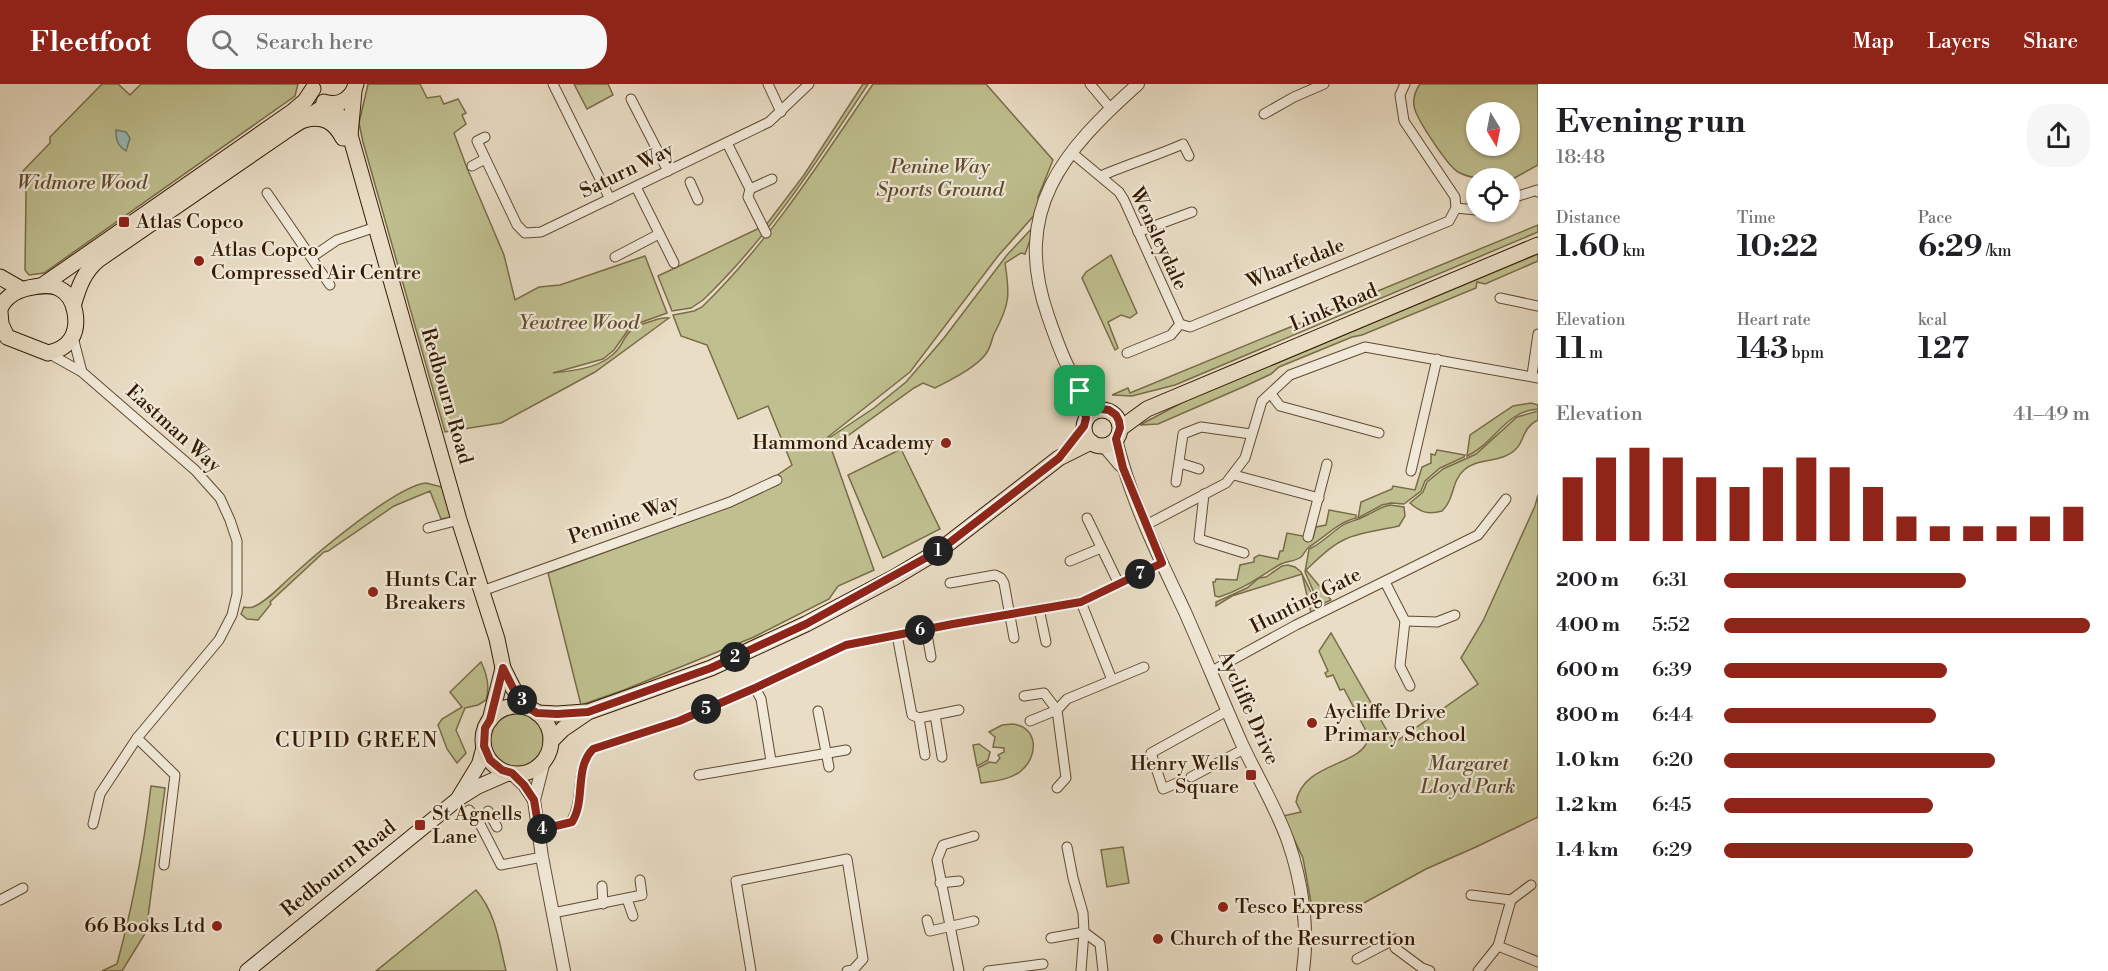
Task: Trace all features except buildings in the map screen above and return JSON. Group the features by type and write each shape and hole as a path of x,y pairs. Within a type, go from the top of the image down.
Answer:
{"main road":[{"name":"Redbourn Road","path":"310,86 320,99 329,104 340,117 352,142 459,520 497,639 503,668 513,688 532,710"},
{"path":"43,285 292,112 305,101 310,86"},
{"name":"Redbourn Road","path":"352,142 355,86"},
{"path":"74,303 61,289 43,285 21,289 10,295 1,305 4,337 48,353 67,344 73,337 74,303 80,282 89,268 290,128 329,104 344,100 355,86"},
{"path":"290,128 310,119 323,118 332,122 338,129 364,187"},
{"name":"Link Road","path":"1059,458 1108,438 1147,409 1538,245"},
{"path":"0,277 21,289"},
{"name":"Link Road","path":"1105,410 1147,409"},
{"path":"588,712 557,714 517,706 506,708 497,712 485,728 484,746 495,766 510,773 529,771 544,761 551,741 562,729 588,712 711,668 806,624 853,599 940,550 1059,458 1085,422 1093,412 1105,410 1116,415 1108,438 1086,437 1085,422"},
{"name":"Redbourn Road","path":"490,720 503,668"},
{"path":"532,710 549,729 551,741"},
{"name":"Redbourn Road","path":"458,799 479,764 484,746"},
{"name":"Redbourn Road","path":"247,971 458,799 477,787 510,773"}],"street":[{"path":"553,84 610,199"},
{"path":"768,84 781,112"},
{"name":"Saturn Way","path":"485,137 477,141 517,225 525,233 541,232 769,122 809,84"},
{"path":"1090,84 1111,108"},
{"path":"1085,422 1080,391 1067,366 1038,286 1035,259 1036,239 1053,179 1071,152 1111,108 1138,84"},
{"path":"1264,114 1324,84"},
{"path":"1405,84 1400,95 1404,120 1455,197 1456,207 1466,208"},
{"path":"631,99 668,171"},
{"path":"727,142 750,189 748,197 765,233"},
{"path":"1101,176 1183,144 1189,156"},
{"name":"Wensleydale","path":"1071,152 1101,176 1124,200 1180,324"},
{"path":"472,166 485,159"},
{"path":"681,165 698,200"},
{"path":"750,189 772,179"},
{"path":"636,187 674,263"},
{"path":"1520,195 1537,190 1538,192"},
{"path":"267,193 330,285"},
{"name":"Wharfedale","path":"1127,353 1171,335 1180,324 1190,327 1405,241 1449,221 1456,207"},
{"path":"1138,232 1192,212"},
{"path":"312,257 348,235 376,227"},
{"path":"615,257 659,234"},
{"path":"1500,298 1538,306"},
{"path":"1146,525 1226,483 1234,475 1245,458 1262,401 1290,375 1365,347 1535,377 1538,334"},
{"path":"73,337 82,372"},
{"name":"Eastman Way","path":"48,353 82,372 195,470 219,498 237,541 237,594 232,615 219,640 137,738 100,794 93,824"},
{"path":"1411,471 1437,359"},
{"path":"1080,391 1105,410"},
{"path":"1271,394 1280,406 1379,433"},
{"path":"1176,482 1183,434 1201,427 1251,434"},
{"name":"Aycliffe Drive","path":"1108,438 1212,671 1227,711 1278,820 1294,862 1300,884 1304,924 1303,971"},
{"path":"1180,463 1199,469"},
{"path":"1308,537 1327,464"},
{"path":"1234,475 1319,498"},
{"name":"Pennine Way","path":"482,591 730,502 777,480"},
{"path":"1204,494 1199,539 1244,553"},
{"name":"Hunting Gate","path":"1212,671 1296,625 1478,535 1506,499"},
{"path":"1087,518 1119,584"},
{"path":"428,528 459,520"},
{"path":"1070,561 1101,548"},
{"path":"539,830 572,822 578,813 585,757 593,749 679,721 846,645 1081,602 1162,563"},
{"path":"950,584 995,575 1001,578 1004,583 1014,638"},
{"name":"Hunting Gate","path":"1385,582 1405,621"},
{"path":"1081,602 1112,680"},
{"path":"1040,609 1046,642"},
{"path":"1410,686 1400,666 1405,621 1437,622 1455,615"},
{"path":"926,629 931,657"},
{"path":"897,635 912,715 919,718 959,710"},
{"path":"1030,721 1057,710 1067,699 1144,667"},
{"path":"755,688 761,699 771,761"},
{"path":"1024,696 1044,693 1057,710 1066,778 1057,788"},
{"path":"818,711 829,767"},
{"path":"1178,783 1162,789 1151,753 1227,711"},
{"path":"935,715 942,757"},
{"path":"919,718 925,755"},
{"path":"137,738 174,776 164,865"},
{"path":"1191,777 1244,749"},
{"path":"699,775 846,750"},
{"path":"544,761 534,800 564,971"},
{"path":"510,773 524,785 534,800"},
{"path":"469,810 480,824 501,865 542,856"},
{"path":"480,824 492,819"},
{"path":"959,971 937,860 943,845 974,836"},
{"path":"1067,847 1083,913 1082,971"},
{"path":"751,971 736,881 847,860 863,960 853,970 847,971"},
{"path":"554,914 642,895 640,880"},
{"path":"940,883 959,881"},
{"path":"1478,971 1498,946 1511,900 1531,885"},
{"path":"602,886 603,904"},
{"path":"0,900 23,888"},
{"path":"1471,895 1511,900"},
{"path":"627,899 633,916"},
{"path":"927,920 930,931 974,921"},
{"path":"1051,938 1084,932 1100,944 1103,971"},
{"path":"1357,959 1395,939 1395,948 1422,968 1430,971"},
{"path":"1498,946 1538,962"},
{"path":"988,971 1043,964"}],"green space":[{"name":"Widmore Wood","path":"102,84 118,84 130,95 141,84 298,84 295,96 44,273 29,275 25,270 26,194 23,171 50,143 50,137"},
{"name":"Yewtree Wood","path":"368,84 420,84 427,98 440,96 444,104 458,99 466,113 462,115 466,124 454,133 504,255 515,300 539,287 560,285 645,256 667,313 631,326 614,350 603,359 553,373 595,365 614,353 633,329 656,320 669,318 595,372 501,423 445,432 363,142 359,123"},
{"path":"574,84 608,84 613,95 587,109"},
{"path":"863,84 868,84 792,197 750,250 703,300 691,308 672,311 658,276 766,225 804,175"},
{"name":"Penine Way Sports Ground","path":"873,84 986,84 1053,160 1038,197 1038,211 998,256 910,372 814,448 874,408 906,382 944,338 1007,255 1036,224 1025,254 1021,253 1005,263 1008,283 1006,307 989,350 975,365 935,388 923,383 914,388 831,448 874,570 838,586 829,599 754,637 581,705 548,573 732,506 792,465 768,406 738,419 707,345 681,336 673,315 702,307 727,282 793,200"},
{"path":"1420,84 1538,84 1538,165 1520,175 1520,168 1466,168 1466,175 1458,172 1440,152 1426,131 1414,106 1415,95"},
{"path":"1538,225 1538,232 1175,385 1132,396 1112,395 1128,388 1130,393"},
{"path":"1538,254 1538,261 1485,284 1477,282 1476,288 1279,367 1271,374 1158,424 1140,425 1183,402"},
{"path":"1111,255 1137,313 1130,318 1121,315 1108,322 1118,348 1115,350 1082,278 1086,272"},
{"path":"1531,403 1538,405 1538,409 1517,416 1485,444 1467,456 1470,435 1513,406"},
{"path":"1538,411 1538,420 1526,430 1519,445 1510,454 1476,463 1461,473 1442,511 1424,512 1410,503 1423,492 1427,482 1443,469 1476,454 1517,417"},
{"path":"901,449 940,529 883,558 848,475"},
{"path":"1437,450 1465,455 1440,468 1425,481 1421,491 1404,504 1382,505 1358,518 1361,502 1392,489 1393,486 1415,490 1422,467 1431,463 1431,454 1435,455"},
{"path":"426,483 442,487 451,517 441,519 430,491 394,506 324,552 270,602 271,604 258,620 247,619 241,614 244,607 253,607 269,597 357,522 396,496"},
{"name":"Margaret Lloyd Park","path":"1538,495 1538,817 1426,869 1353,909 1313,914 1303,858 1283,816 1301,812 1296,802 1301,789 1309,779 1355,755 1368,739 1344,689 1340,690 1333,675 1327,677 1325,673 1328,671 1319,651 1331,633 1394,743 1478,684 1461,658 1483,621"},
{"path":"1390,505 1404,507 1405,516 1399,526 1349,537 1329,549 1306,570 1331,600 1320,605 1320,609 1311,613 1302,574 1318,602 1305,572 1309,549 1343,525"},
{"path":"1329,510 1356,515 1356,518 1331,531 1308,548 1298,559 1279,565 1235,591 1219,597 1215,596 1213,582 1216,579 1237,580 1240,565 1254,562 1254,558 1259,555 1278,559 1280,551 1283,551 1287,533 1313,538 1316,527 1326,525"},
{"path":"1282,566 1295,567 1302,574 1232,596 1216,606 1216,602 1247,588 1259,578 1266,577"},
{"path":"481,662 487,681 486,700 478,705 465,708 456,730 466,753 457,763 447,749 438,725 442,719 462,707 450,692"},
{"path":"518,711 529,713 542,724 547,740 545,751 534,764 518,769 507,767 494,756 489,740 491,729 502,716"},
{"path":"1013,724 1027,730 1031,736 1033,750 1031,758 1017,774 1002,780 981,783 978,768 989,762 996,763 1000,758 998,755 1004,752 1004,748 993,747 995,737 989,732 1002,725"},
{"path":"979,744 990,752 988,760 977,766 973,745"},
{"path":"151,786 165,788 146,932 122,971 102,971 117,964 137,875"},
{"path":"1123,847 1129,883 1107,887 1101,850"},
{"path":"476,890 492,918 506,971 376,971"}],"water":[{"path":"116,130 126,132 130,138 126,151 118,142"}],"place":[{"name":"Atlas Copco","path":"124,222"},
{"name":"Atlas Copco Compressed Air Centre","path":"199,261"},
{"name":"Hammond Academy","path":"946,443"},
{"name":"Hunts Car Breakers","path":"373,592"},
{"name":"Aycliffe Drive Primary School","path":"1312,723"},
{"name":"Henry Wells Square","path":"1251,775"},
{"name":"St Agnells Lane","path":"420,825"},
{"name":"Tesco Express","path":"1223,907"},
{"name":"66 Books Ltd","path":"217,926"},
{"name":"Church of the Resurrection","path":"1158,939"}],"district":[{"name":"CUPID GREEN","path":"357,741"}],"route":[{"path":"1080,391 1101,409 1109,410 1116,415 1119,421 1119,434 1116,439 1123,468 1162,563 1081,602 846,645 679,721 593,749 585,757 578,813 572,822 539,830 534,800 512,773 495,766 486,754 484,746 485,728 490,720 503,668 513,688 527,707 537,713 588,712 711,668 806,624 895,577 940,550 1059,458 1084,426 1086,418 1080,391"}]}
